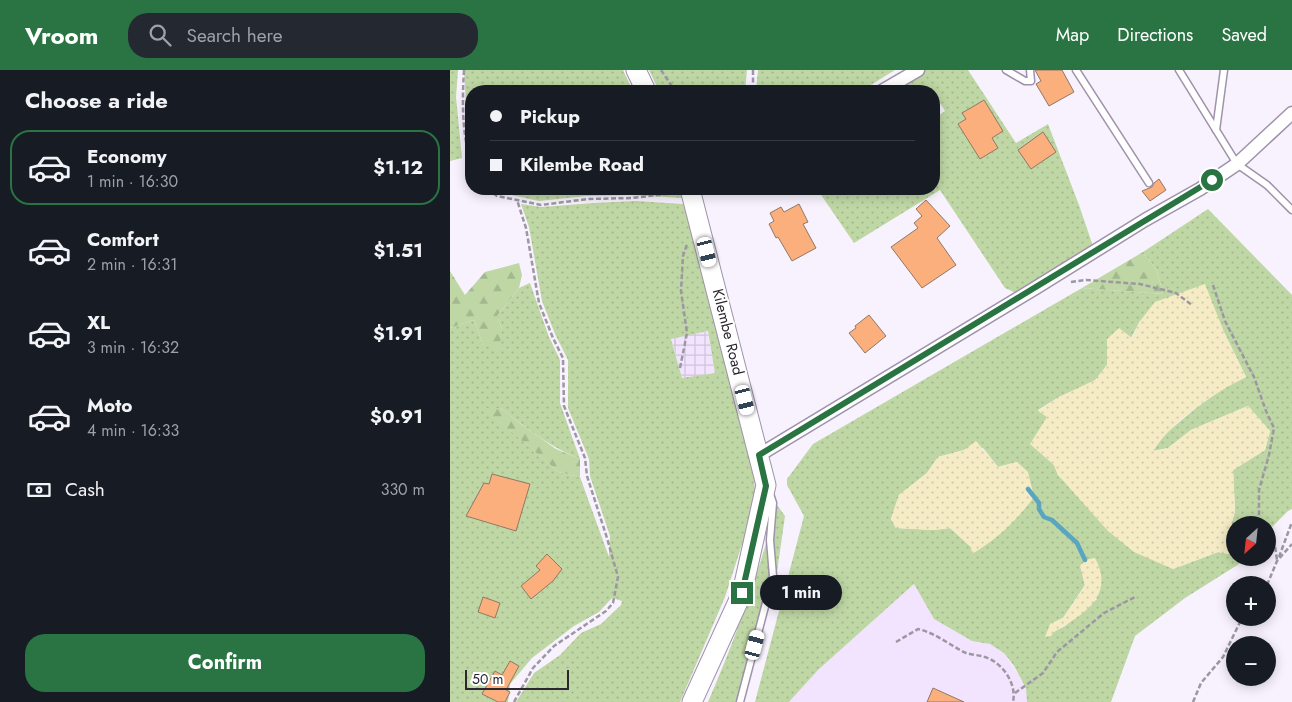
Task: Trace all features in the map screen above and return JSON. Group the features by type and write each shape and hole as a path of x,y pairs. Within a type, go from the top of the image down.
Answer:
{"main road":[{"path":"636,70 643,85"},
{"name":"Kilembe Road","path":"692,702 742,593 766,486 696,195"}],"street":[{"path":"892,85 918,70"},
{"path":"759,455 1038,288 1145,220 1200,189 1237,164 1292,114"}],"lane":[{"path":"1010,71 1025,81 1031,81 1030,70"},
{"path":"1076,70 1149,184"},
{"path":"1179,70 1237,164 1267,185 1292,210"},
{"path":"1216,130 1224,70"},
{"path":"740,702 773,576 770,540 773,502 766,486"}],"path":[{"path":"464,70 462,95 465,142"},
{"path":"662,70 671,85"},
{"path":"753,70 753,85"},
{"path":"495,195 541,205 588,199 632,198 656,195"},
{"path":"514,702 533,668 554,646 606,611 613,603 618,577 587,476 585,458 564,406 563,358 539,303 526,228 517,200"},
{"path":"680,368 687,333 681,291 683,256 689,240"},
{"path":"1066,283 1086,280 1140,284 1176,293 1192,304"},
{"path":"1213,285 1224,321 1254,376 1274,428 1259,490 1259,516"},
{"path":"1271,576 1292,522"},
{"path":"1277,561 1292,544"},
{"path":"1276,554 1277,561"},
{"path":"1015,693 1043,673 1057,652 1104,613 1135,597"},
{"path":"1193,702 1201,683 1222,657 1238,626"},
{"path":"896,642 918,629 930,632 967,653 987,658 1000,666 1010,679 1015,693 1013,702"}],"shaded area":[{"path":"708,331 715,373 682,379 671,338"},
{"path":"914,584 934,619 972,641 990,644 1004,653 1027,688 1027,702 789,702 818,670"}],"green space":[{"path":"450,70 458,70 456,97 462,158 450,161"},
{"path":"464,70 623,70 630,85 465,85 465,88"},
{"path":"649,70 747,70 746,85 656,85"},
{"path":"758,70 895,70 871,85 757,85"},
{"path":"925,70 968,70 1016,143 1048,124 1096,255 1016,293 1005,288 940,190 940,115 945,111 940,103 940,85 899,85"},
{"path":"511,195 631,195 586,196 539,201"},
{"path":"631,195 681,195 682,198"},
{"path":"821,195 932,195 854,243"},
{"path":"636,201 683,204 737,367 752,437 755,493 745,535 725,597 680,702 516,702 534,673 560,655 581,633 601,624 621,605 622,601 612,598 599,612 574,626 532,658 510,684 508,702 450,702 450,328 474,320 483,345 502,329 497,316 519,288 530,283 549,337 560,360 560,403 580,459 539,436 501,408 484,408 559,472 580,477 609,557 610,536 590,476 589,459 568,408 568,360 542,301 529,227 521,204 541,207","holes":["708,331 715,373 682,378 671,339"]},
{"path":"1208,209 1292,295 1292,509 1276,523 1276,516 1234,516 1233,470 1265,450 1270,431 1248,406 1191,430 1168,448 1153,451 1164,435 1196,408 1225,387 1246,377 1224,332 1140,321 1131,338 1119,329 1107,340 1107,365 1095,381 1059,397 1038,410 1047,417 1040,452 1054,465 1058,475 1173,569 1218,552 1226,554 1226,566 1236,566 1185,598 1135,636 1111,702 1027,702 1026,688 1014,666 1004,653 990,644 972,641 934,619 914,584 818,670 789,702 755,702 804,516 787,485 787,479 813,444 1082,288 1163,294 1157,271 1143,252","holes":["983,448 998,467 1017,462 971,547 950,528 934,530 896,528 891,519 899,495 927,473 938,457 964,450","1084,580 1097,599 1065,626 1055,631 1050,624 1063,618 1085,585"]},
{"path":"1143,252 1157,271 1163,294 1082,288"},
{"path":"519,263 522,275 519,288 497,316 502,329 499,350 483,345 474,320 450,328 450,271 465,295 485,272"},
{"path":"483,408 501,408 556,449 580,459 580,477 559,472"},
{"path":"777,505 785,516 775,586 737,702 708,702 746,605"}],"sand":[{"path":"1205,284 1224,332 1246,377 1195,408 1171,429 1153,451 1168,448 1191,430 1248,406 1270,431 1265,450 1233,470 1235,511 1234,516 1226,516 1226,554 1218,552 1173,569 1134,552 1108,531 1058,475 1054,465 1030,444 1047,417 1038,411 1059,397 1095,380 1107,365 1107,339 1119,328 1132,338 1140,321 1155,302"},
{"path":"976,441 998,467 1017,462 1028,472 1034,497 1021,514 991,542 972,554 971,547 950,528 934,530 896,528 891,519 899,495 927,473 938,457 964,450"},
{"path":"1095,558 1100,569 1101,580 1100,589 1092,605 1051,636 1045,637 1050,624 1063,618 1085,586 1080,566 1085,560"}],"building":[{"path":"1035,70 1062,70 1074,92 1049,106 1036,84 1041,81"},
{"path":"984,100 1003,131 992,138 998,148 980,159 958,124 966,119 962,113"},
{"path":"1043,132 1056,152 1031,169 1018,150"},
{"path":"1159,179 1166,190 1150,201 1142,191 1152,187"},
{"path":"926,200 950,226 937,238 956,265 922,288 891,247 918,228 914,223 922,216 916,209"},
{"path":"799,204 808,222 803,224 816,248 792,261 769,224 774,221 770,213 781,207 784,212"},
{"path":"869,315 886,336 865,353 849,333"},
{"path":"492,474 530,484 516,531 466,516 484,483 489,484"},
{"path":"547,554 562,569 553,581 531,599 521,586 540,570 536,566"},
{"path":"483,597 500,603 495,618 478,612"},
{"path":"510,661 519,666 506,690 510,692 505,702 498,702 482,694 495,671 502,675"},
{"path":"933,688 964,702 927,702"}],"waterway":[{"path":"1028,489 1039,503 1039,509 1044,517 1052,520 1077,543 1085,560"}],"route":[{"path":"742,593 766,486 759,455 1038,288 1212,180"}]}
